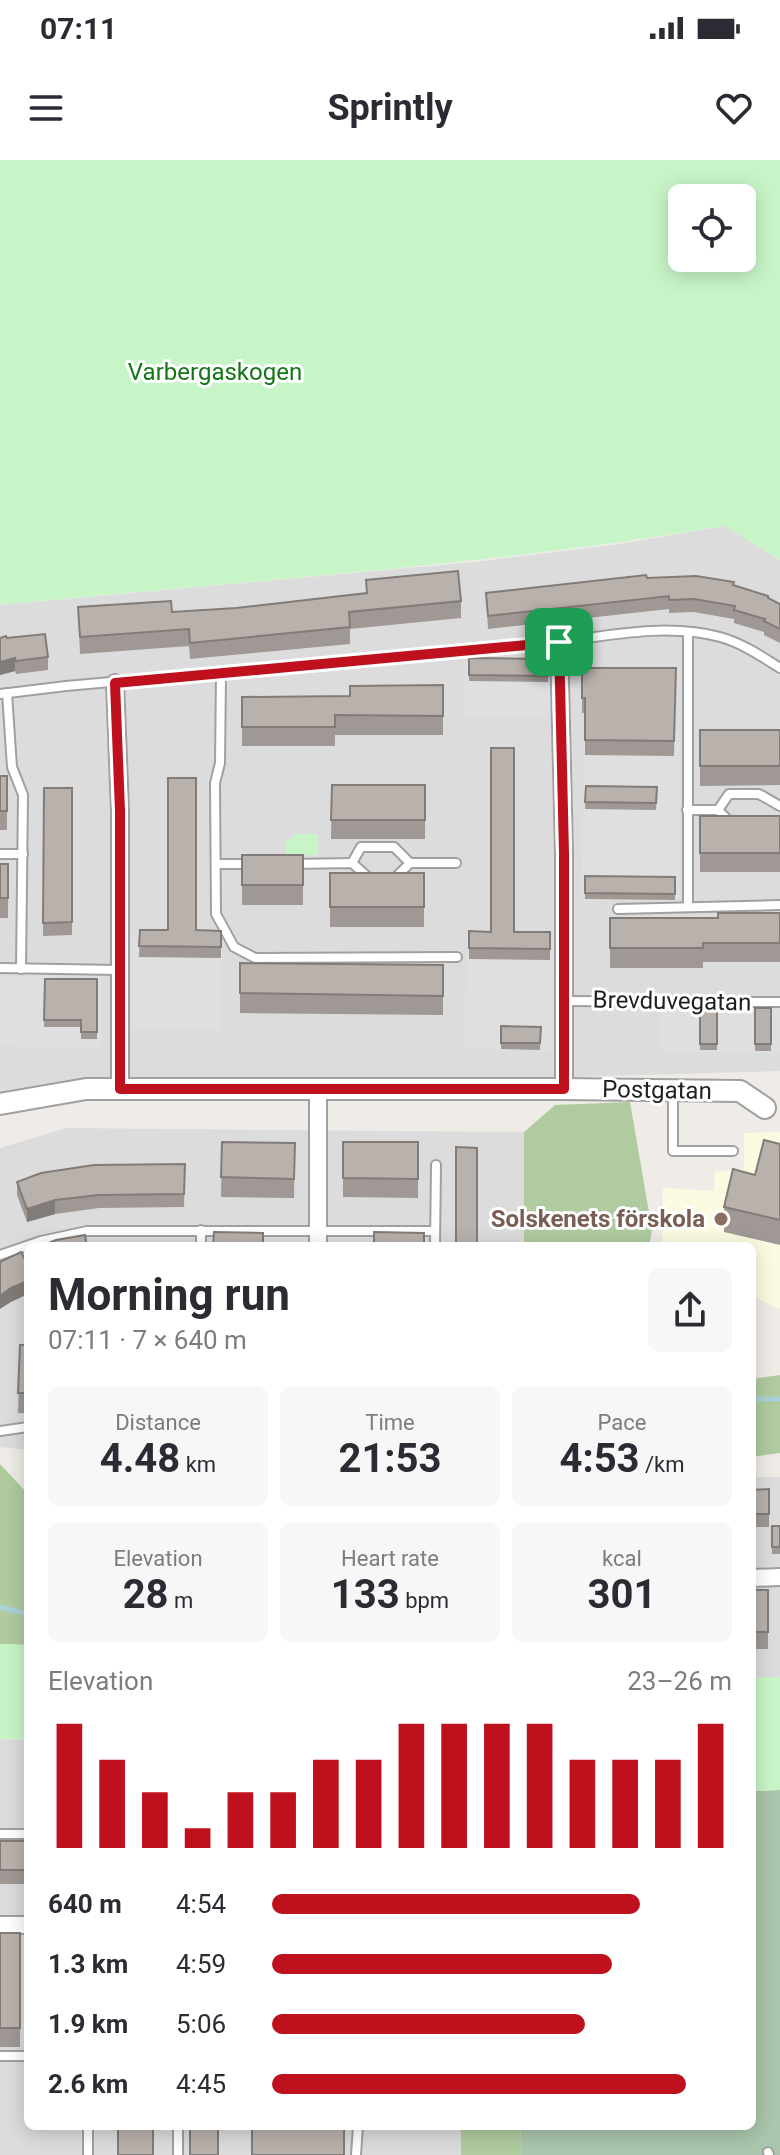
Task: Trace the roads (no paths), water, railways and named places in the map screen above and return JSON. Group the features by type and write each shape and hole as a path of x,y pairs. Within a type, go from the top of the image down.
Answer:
{"street":[{"name":"Brevduvegatan","path":"559,642 564,1089"},
{"path":"115,683 120,811 120,1089"},
{"name":"Postgatan","path":"0,1104 51,1094 120,1089 673,1090 740,1091 771,1112"},
{"path":"318,1089 318,1238"},
{"path":"756,1578 780,1577"},
{"path":"0,1925 24,1925"}],"lane":[{"path":"21,969 23,795 12,767 3,694 559,642 627,632 688,632 720,637 752,650 780,668"},
{"path":"688,632 688,906"},
{"path":"221,673 220,763 215,783 216,914 234,947 255,958 457,957"},
{"path":"718,810 729,794 759,794 780,806"},
{"path":"687,810 718,810 731,824 747,824"},
{"path":"352,863 361,847 394,847 410,863 456,863"},
{"path":"0,854 23,854"},
{"path":"278,864 352,863 369,878 397,878 410,863"},
{"path":"216,864 262,864"},
{"path":"618,909 780,905"},
{"path":"0,968 119,970"},
{"name":"Brevduvegatan","path":"565,1001 780,1002"},
{"path":"673,1090 673,1151 733,1151"},
{"path":"435,1242 436,1165"},
{"path":"201,1230 201,1242"},
{"path":"38,1242 87,1231 201,1230 318,1238 435,1231"},
{"path":"0,1255 24,1247"},
{"path":"0,1431 24,1428"},
{"path":"0,1834 24,1834"},
{"path":"0,2056 24,2056"},
{"path":"88,2130 88,2155"},
{"path":"178,2130 178,2155"},
{"path":"356,2155 358,2130"}],"waterway":[{"path":"756,1399 780,1399"},
{"path":"0,1607 24,1613"}],"place":[{"name":"Solskenets förskola","path":"721,1219"}],"park label":[{"name":"Varbergaskogen","path":"215,372"}]}
